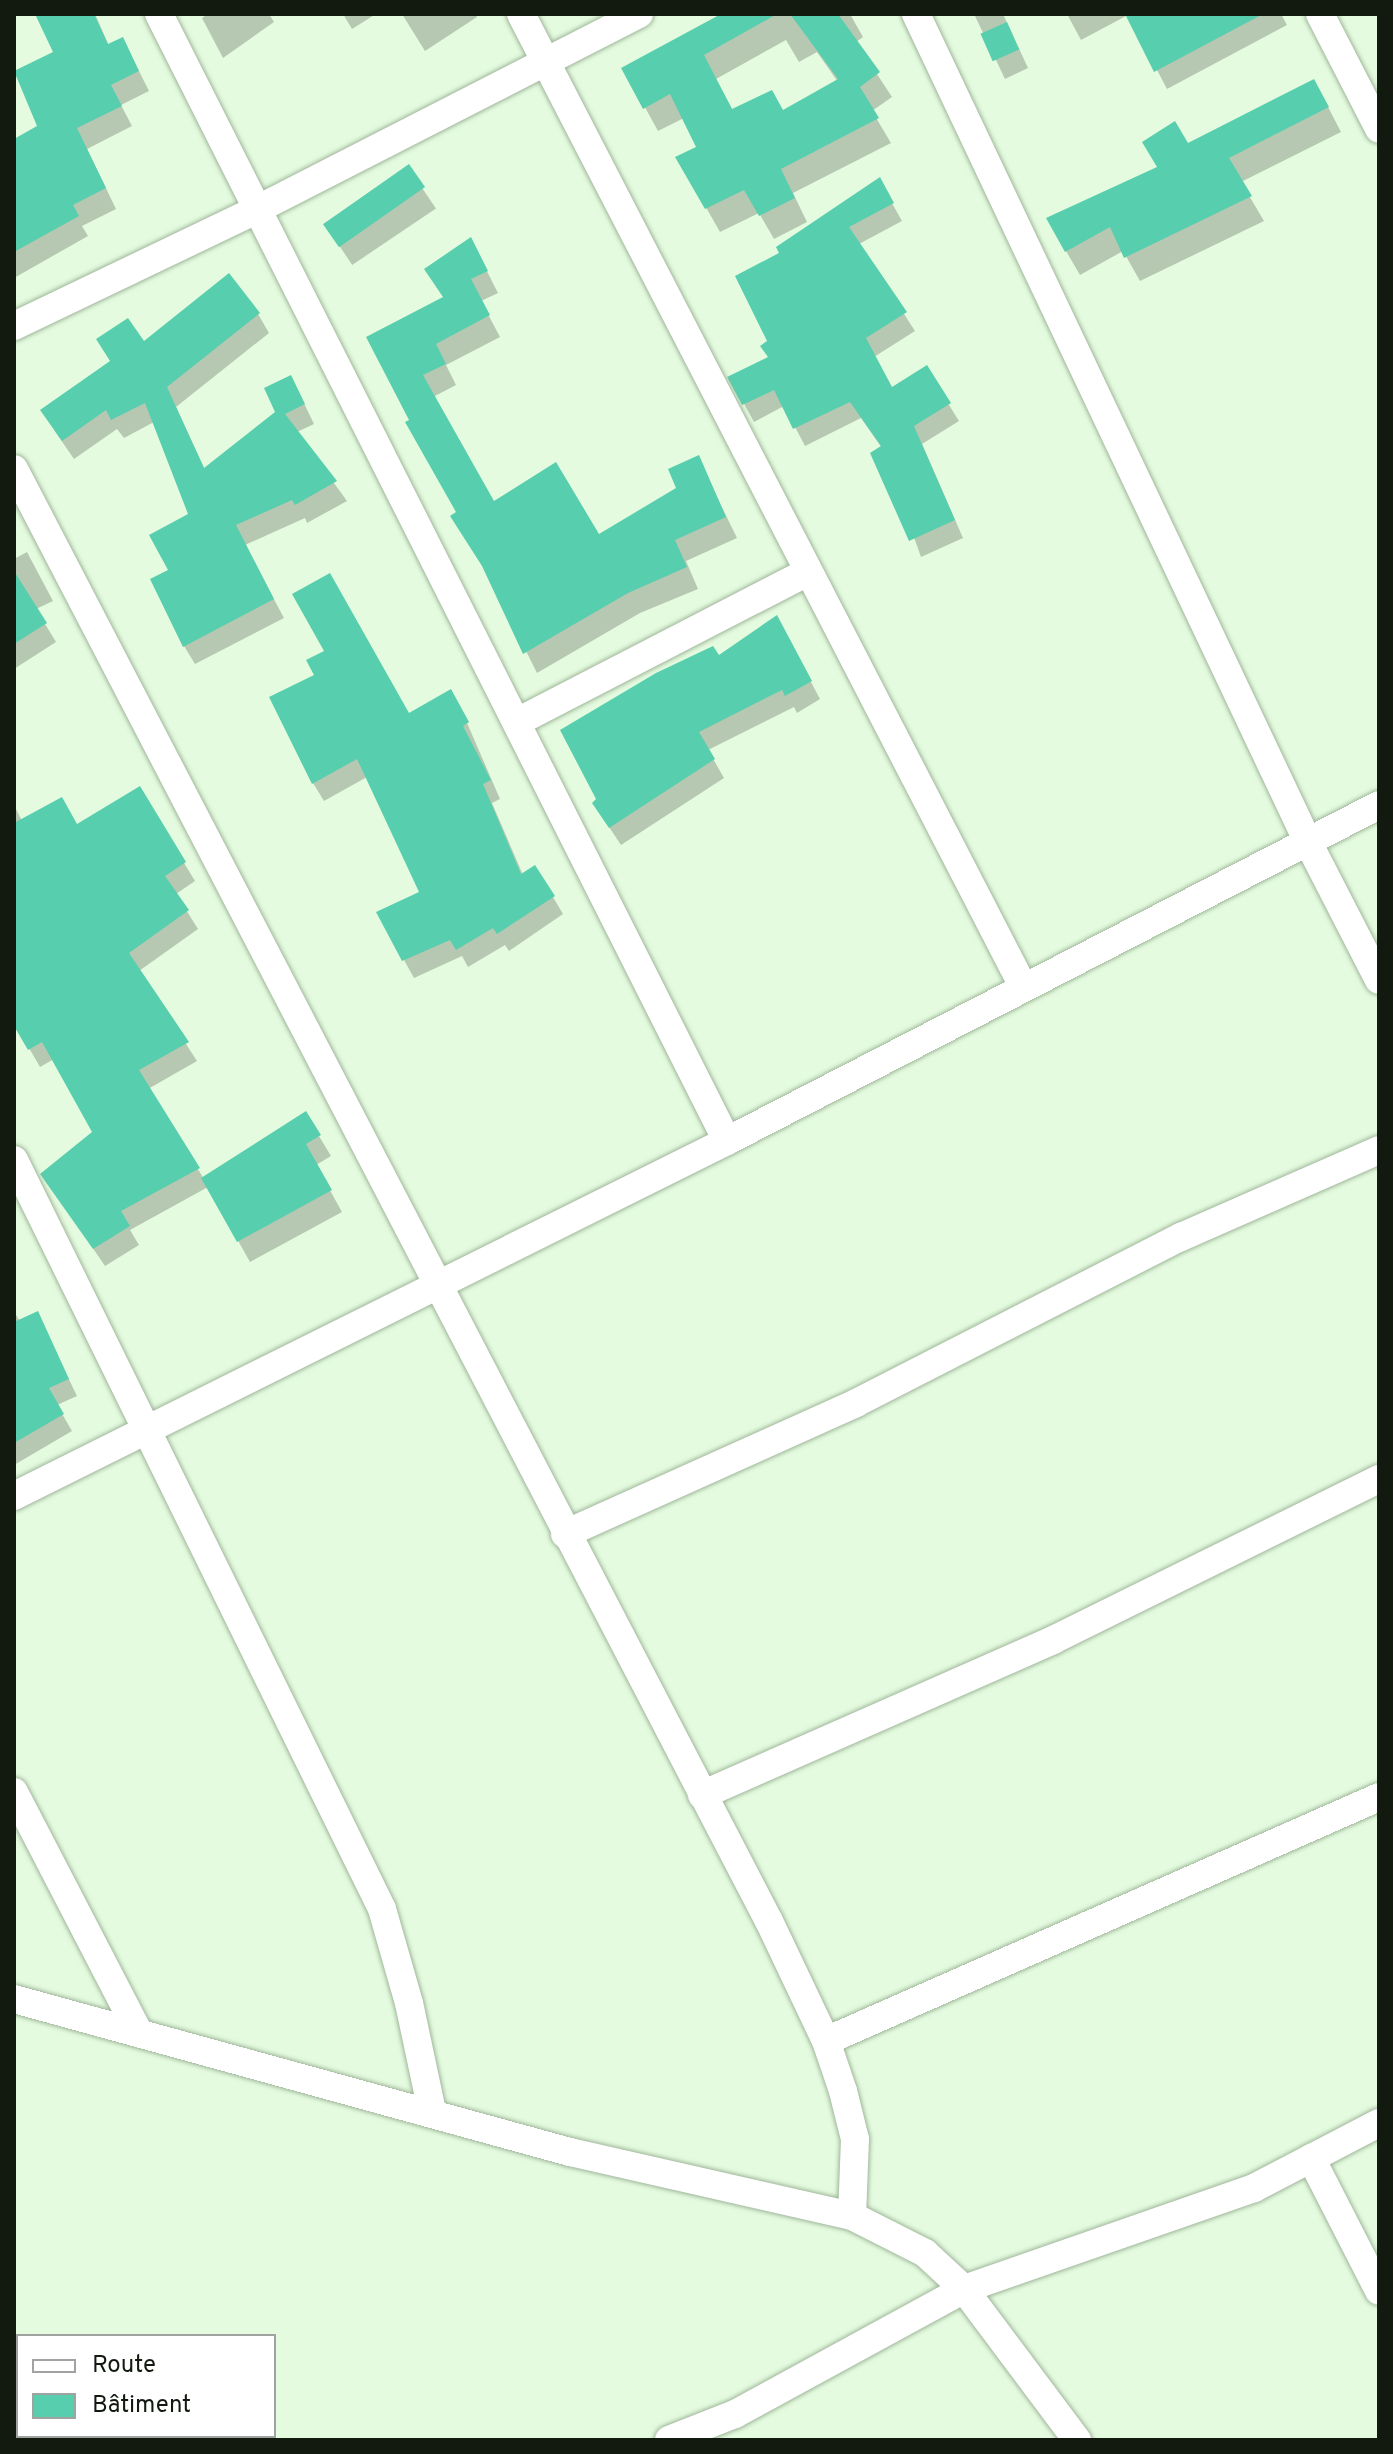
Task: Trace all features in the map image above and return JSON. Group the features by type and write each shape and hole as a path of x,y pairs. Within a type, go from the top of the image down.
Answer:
{"street":[{"path":"159,14 727,1141"},
{"path":"521,14 543,64 1023,986"},
{"path":"14,326 258,209 639,14"},
{"path":"916,14 1308,842 1379,980"},
{"path":"1320,14 1379,129"},
{"path":"14,469 702,1795 826,2041 855,2139 852,2216"},
{"path":"517,722 807,572"},
{"path":"14,1496 727,1141 1379,805"},
{"path":"565,1534 856,1403 1181,1237 1379,1150"},
{"path":"14,1160 382,1909 409,2003 432,2111"},
{"path":"702,1795 1053,1640 1379,1479"},
{"path":"14,1792 139,2033"},
{"path":"826,2041 1379,1797"},
{"path":"14,1999 432,2111 570,2152 852,2216 925,2253 964,2289 1077,2440"},
{"path":"669,2440 735,2414 964,2289 1254,2188 1379,2123"},
{"path":"1311,2158 1379,2291"}],"building":[{"path":"35,14 94,14 108,44 123,37 139,71 111,85 122,106 77,128 106,188 73,205 79,216 14,252 14,139 37,126 14,71 53,52"},
{"path":"721,14 777,14 704,55 732,109 772,90 783,110 838,79 790,14 838,14 880,72 860,87 879,118 781,169 795,198 759,216 744,190 705,209 675,157 696,147 670,94 643,109 621,68"},
{"path":"1125,14 1263,14 1154,72"},
{"path":"1007,22 1019,49 993,61 981,34"},
{"path":"1314,79 1329,107 1229,158 1252,196 1124,258 1110,227 1065,252 1046,218 1157,167 1142,142 1175,121 1188,143"},
{"path":"409,164 425,187 339,247 323,224"},
{"path":"880,177 894,203 849,227 907,312 866,338 892,387 927,365 951,403 914,426 955,520 909,541 870,453 881,446 850,402 793,429 774,390 742,405 727,377 768,357 760,346 767,341 735,276 779,253 776,247"},
{"path":"471,237 488,271 471,279 490,315 436,344 446,364 423,375 494,501 556,462 599,534 676,488 668,469 699,455 726,517 675,540 687,567 628,593 523,654 482,566 450,516 456,512 405,422 409,420 366,337 443,297 424,269"},
{"path":"229,273 260,313 167,387 204,468 275,412 264,388 291,375 305,404 285,414 337,481 295,505 292,500 236,525 274,599 183,647 150,579 168,570 149,535 188,514 145,403 111,420 106,410 62,441 40,410 110,361 96,339 128,318 144,341"},
{"path":"14,571 47,623 14,644"},
{"path":"330,573 409,713 451,689 469,722 463,726 491,780 483,784 521,874 535,865 555,896 497,934 493,928 456,950 450,940 402,961 376,912 419,892 357,759 312,784 269,697 314,675 306,660 324,651 292,594"},
{"path":"777,615 812,681 785,696 782,690 699,732 715,759 609,828 592,803 596,799 560,730 656,673 713,646 719,655"},
{"path":"140,786 186,862 165,876 189,910 129,953 189,1042 139,1070 200,1168 121,1211 130,1226 93,1249 40,1174 92,1132 42,1042 28,1050 14,1026 14,823 62,797 77,824"},
{"path":"306,1111 321,1135 306,1144 332,1190 237,1242 201,1178"},
{"path":"38,1311 69,1379 49,1388 64,1414 14,1443 14,1322"}]}
